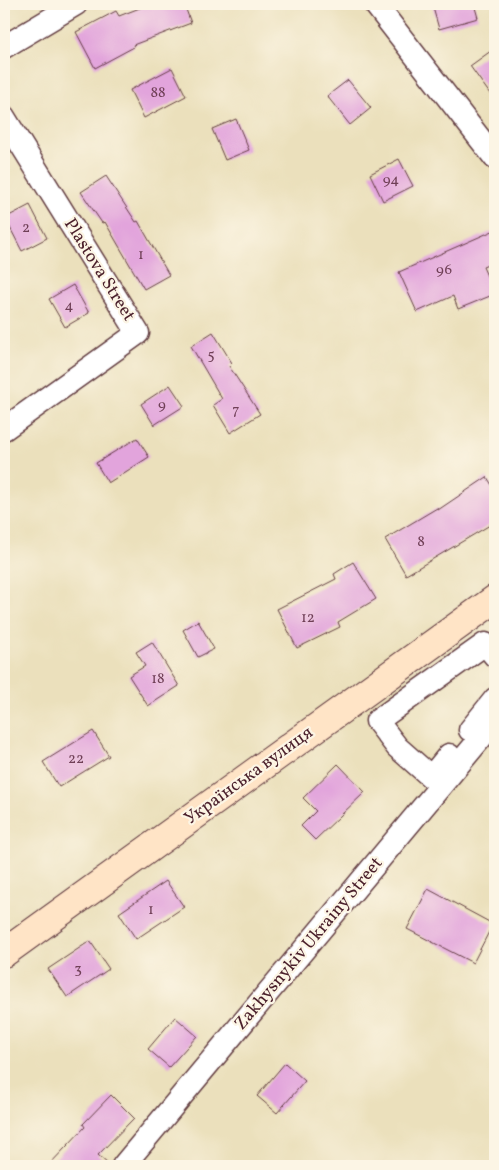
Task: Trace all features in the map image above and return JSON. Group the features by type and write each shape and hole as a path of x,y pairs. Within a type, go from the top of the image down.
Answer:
{"main road":[{"name":"Українська вулиця","path":"4,953 495,599"}],"street":[{"path":"4,47 76,4"},
{"path":"375,4 495,158"},
{"name":"Plastova Street","path":"4,117 138,332 4,429"},
{"path":"495,656 485,644 377,721 397,747 431,777 495,699"},
{"name":"Zakhysnykiv Ukrainy Street","path":"123,1166 495,721"}],"building":[{"path":"150,4 184,4 191,23 133,45 134,47 95,68 76,32 116,11 119,16"},
{"path":"432,4 474,4 478,18 439,29"},
{"path":"495,48 495,101 470,66"},
{"path":"172,68 186,96 144,118 130,90"},
{"path":"348,80 371,108 350,125 327,96"},
{"path":"236,119 249,150 225,160 212,129"},
{"path":"399,159 413,186 383,201 370,174"},
{"path":"106,176 136,222 138,221 169,275 144,289 105,222 102,223 81,192"},
{"path":"30,205 47,238 22,251 5,218"},
{"path":"495,230 495,262 483,267 495,294 458,309 453,296 417,312 399,272"},
{"path":"73,285 89,313 65,327 49,299"},
{"path":"213,332 232,363 229,366 260,414 230,433 213,405 222,399 191,346"},
{"path":"170,385 184,406 154,425 141,404"},
{"path":"137,438 149,457 108,483 96,463"},
{"path":"487,477 495,490 495,522 406,575 385,539 437,508 438,510"},
{"path":"353,562 376,599 338,622 340,627 297,648 277,609 336,579 334,574"},
{"path":"198,621 214,649 198,657 183,630"},
{"path":"152,642 179,686 148,706 129,676 145,666 136,652"},
{"path":"93,731 109,756 59,787 43,762"},
{"path":"338,764 365,792 315,840 301,826 316,811 303,798"},
{"path":"166,881 184,907 136,939 119,913"},
{"path":"428,889 493,924 473,963 407,929"},
{"path":"90,941 109,969 67,997 48,969"},
{"path":"175,1017 197,1036 169,1067 148,1049"},
{"path":"285,1063 305,1081 277,1113 257,1096"},
{"path":"111,1095 134,1118 98,1155 110,1166 48,1166 85,1127 83,1124"}]}
